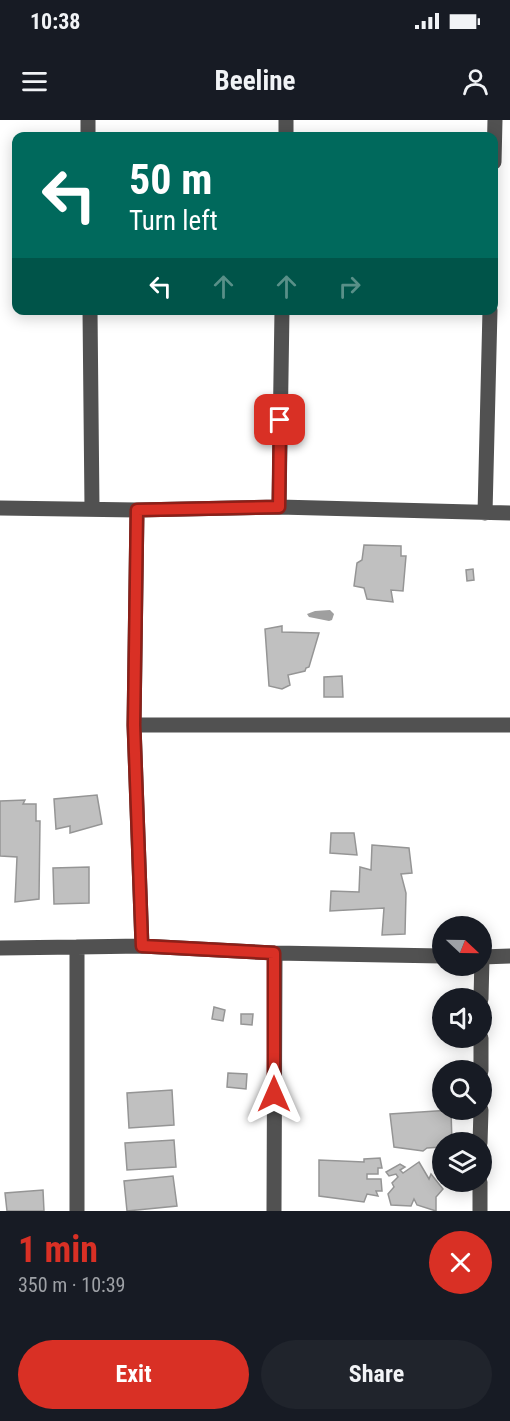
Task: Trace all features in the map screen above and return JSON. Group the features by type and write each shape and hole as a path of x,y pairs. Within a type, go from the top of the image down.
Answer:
{"street":[{"path":"90,315 92,508"},
{"path":"279,507 282,315"},
{"path":"485,513 490,315"},
{"path":"0,508 137,510 279,507 510,513"},
{"path":"137,510 134,725 142,946"},
{"path":"134,725 510,725"},
{"path":"0,948 142,946 274,953 432,956"},
{"path":"76,947 77,1211"},
{"path":"274,953 274,1211"},
{"path":"492,957 510,956"},
{"path":"480,1192 480,1211"}],"shaded area":[{"path":"330,610 334,614 332,620 329,621 309,617 307,614 315,611"}],"building":[{"path":"364,545 401,546 401,556 406,556 403,591 391,590 393,602 367,599 364,588 354,586 357,563 362,560"},
{"path":"473,569 474,580 467,581 466,570"},
{"path":"282,626 282,632 319,633 309,667 305,671 288,675 290,685 282,689 269,686 265,629"},
{"path":"342,676 343,697 324,697 324,677"},
{"path":"97,795 102,824 70,833 70,826 56,829 54,799"},
{"path":"25,800 23,804 36,804 36,821 40,821 39,899 15,902 17,857 0,856 0,801"},
{"path":"331,833 354,833 357,855 330,853"},
{"path":"372,845 409,848 412,873 401,874 406,893 405,934 382,935 384,908 330,911 331,891 359,892 360,867 371,870"},
{"path":"89,867 89,903 54,904 53,868"},
{"path":"214,1007 225,1010 223,1021 212,1019"},
{"path":"241,1014 253,1014 252,1025 241,1024"},
{"path":"228,1073 247,1074 246,1089 227,1087"},
{"path":"172,1090 174,1125 129,1128 127,1093"},
{"path":"432,1111 432,1120 451,1120 452,1132 432,1132 432,1148 423,1151 394,1147 390,1114"},
{"path":"174,1140 176,1167 127,1170 125,1143"},
{"path":"380,1158 382,1168 378,1168 378,1174 367,1174 367,1179 381,1179 382,1191 376,1191 378,1196 367,1194 364,1202 319,1196 319,1160 364,1162 364,1159"},
{"path":"419,1162 429,1179 431,1174 432,1192 440,1192 436,1197 436,1211 417,1205 414,1199 411,1206 391,1205 388,1194 394,1187 392,1183 398,1177 396,1174 389,1176 386,1172 400,1164 405,1167 400,1170 403,1173"},
{"path":"173,1176 177,1206 127,1211 124,1181"},
{"path":"43,1190 44,1211 7,1211 5,1193"}],"route":[{"path":"274,1094 274,953 142,946 134,725 137,510 279,507 280,420"}]}
